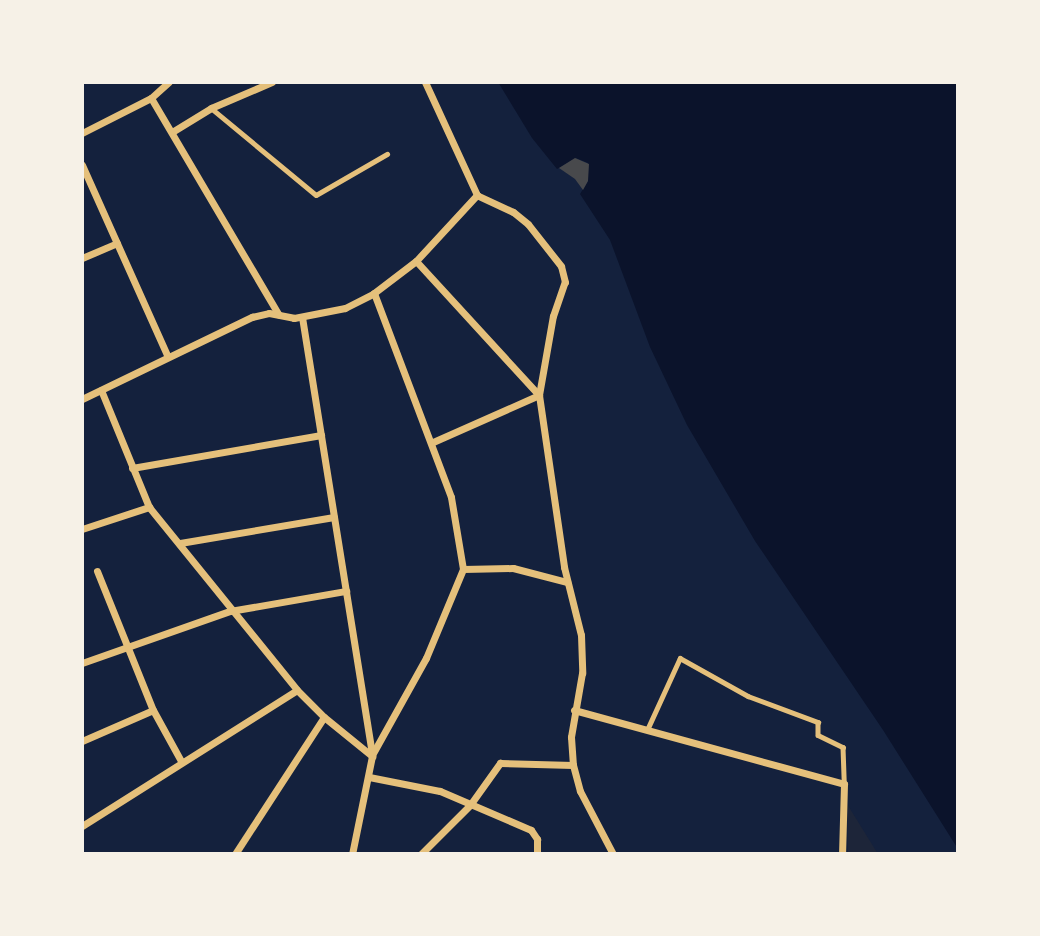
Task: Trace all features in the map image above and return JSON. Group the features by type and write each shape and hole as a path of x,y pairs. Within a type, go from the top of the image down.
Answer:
{"street":[{"path":"82,134 151,98 169,82"},
{"path":"172,132 211,108 272,82"},
{"path":"425,82 477,195 521,217 564,271 565,282 553,316 539,395 567,582 578,617 582,654 571,737 573,765 580,790 613,854"},
{"path":"151,98 278,314"},
{"path":"82,165 169,358"},
{"path":"82,399 252,317 278,314 302,317 345,308 374,293 416,261 477,195"},
{"path":"82,258 117,243"},
{"path":"416,261 539,395"},
{"path":"372,756 426,658 463,569 452,497 374,293"},
{"path":"302,317 372,756 352,854"},
{"path":"101,390 149,507 180,543 230,611 297,690 324,717 372,756"},
{"path":"433,442 539,395"},
{"path":"132,468 321,435"},
{"path":"82,529 149,507"},
{"path":"180,543 334,517"},
{"path":"463,569 513,568 567,582"},
{"path":"97,571 153,710 181,761"},
{"path":"82,663 230,611 346,592"},
{"path":"82,826 297,690"},
{"path":"82,741 153,710"},
{"path":"574,710 844,784 842,854"},
{"path":"234,854 324,717"},
{"path":"421,854 470,805 500,763 573,765"},
{"path":"369,778 440,791 531,830 537,839 537,854"}],"lane":[{"path":"211,108 316,195 387,154"},
{"path":"647,730 680,658 748,696 818,722 818,735 843,747 844,784"}],"shaded area":[{"path":"498,82 958,82 958,849 883,730 755,541 687,425 650,347 610,240 580,194 588,181 588,163 576,158 557,169 532,138"},
{"path":"847,804 878,854 848,854"}],"building":[{"path":"575,158 589,164 588,181 583,190 575,179 559,168"}]}
